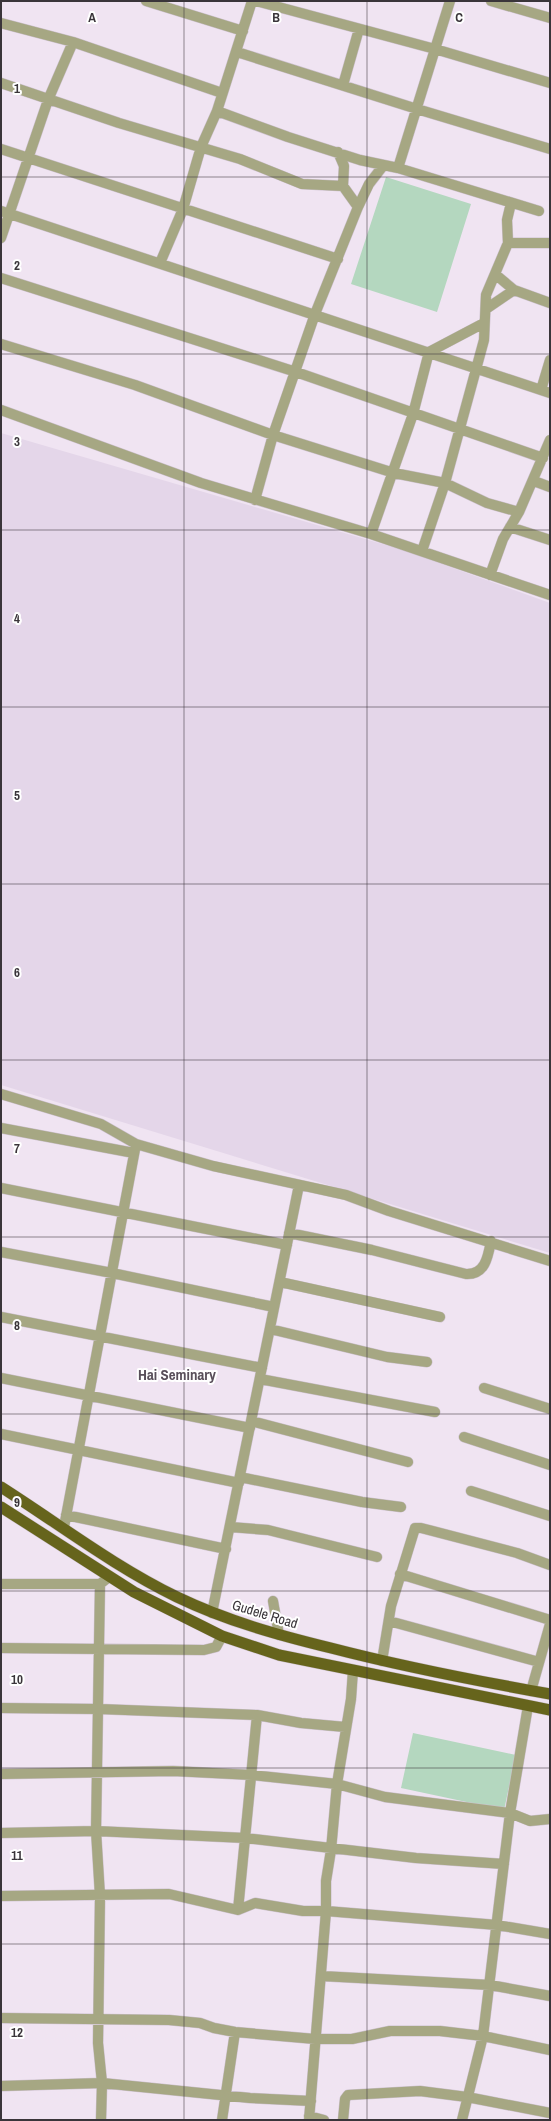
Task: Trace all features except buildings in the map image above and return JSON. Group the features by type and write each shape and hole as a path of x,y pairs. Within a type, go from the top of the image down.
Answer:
{"highway":[{"name":"Gudele Road","path":"1,1486 143,1578 176,1597 212,1613 279,1635 382,1661 550,1694"},
{"path":"1,1507 104,1581 222,1636 279,1654 550,1710"},
{"path":"338,1666 342,1651"}],"street":[{"path":"146,1 243,31"},
{"path":"160,263 183,209 201,147 217,111 252,1"},
{"path":"256,1 435,49 550,83"},
{"path":"398,168 450,1"},
{"path":"491,1 550,18"},
{"path":"1,23 73,42 222,93"},
{"path":"343,85 359,28"},
{"path":"1,238 5,212 28,157 48,100 73,42"},
{"path":"237,52 550,149"},
{"path":"1,83 48,100 240,159 302,184 343,186"},
{"path":"217,111 288,137 360,160 398,168 539,211"},
{"path":"1,149 338,259"},
{"path":"338,152 344,166 343,186 358,207"},
{"path":"255,500 273,435 315,314 358,207 369,184 383,166"},
{"path":"422,551 445,483 484,340 486,295 508,243 507,220 510,203"},
{"path":"5,212 546,391 550,360"},
{"path":"508,243 550,243"},
{"path":"495,274 514,290 550,303"},
{"path":"1,278 296,372 543,458"},
{"path":"486,309 514,290"},
{"path":"371,534 394,473 413,414 429,352 484,323"},
{"path":"1,344 135,385 273,435 394,473 445,483 487,503 519,512"},
{"path":"1,410 148,464 255,500 371,534 550,595"},
{"path":"490,575 503,539 519,512 534,481 550,440"},
{"path":"534,481 550,487"},
{"path":"510,527 550,540"},
{"path":"1,1094 101,1124 135,1148"},
{"path":"1,1128 135,1148 346,1196 395,1213 490,1241 550,1261"},
{"path":"64,1527 135,1148"},
{"path":"212,1613 299,1185"},
{"path":"1,1188 287,1245"},
{"path":"289,1233 372,1250 466,1274 473,1274 481,1269 488,1256 490,1241"},
{"path":"1,1252 112,1273 274,1307"},
{"path":"280,1282 440,1317"},
{"path":"1,1316 262,1368"},
{"path":"270,1329 387,1357 427,1362"},
{"path":"1,1378 89,1396 251,1425 408,1462"},
{"path":"260,1379 435,1412"},
{"path":"484,1388 550,1409"},
{"path":"1,1434 78,1451 362,1502 401,1507"},
{"path":"464,1437 550,1465"},
{"path":"471,1491 550,1516"},
{"path":"66,1515 226,1549"},
{"path":"230,1527 268,1530 377,1557"},
{"path":"382,1661 388,1622 400,1574 412,1532 419,1528 517,1553 550,1565"},
{"path":"400,1574 550,1620"},
{"path":"1,1584 104,1581 98,1649 99,1709 96,1831 100,1896 98,2043 102,2083 101,2120"},
{"path":"273,1601 279,1635"},
{"path":"388,1622 539,1662"},
{"path":"531,1691 550,1624"},
{"path":"1,1648 210,1650 216,1647 222,1636"},
{"path":"324,2120 309,2118 326,1911 326,1881 331,1850 337,1784 345,1727 351,1699 353,1670"},
{"path":"462,2120 483,2036 498,1925 510,1814 528,1706"},
{"path":"1,1708 99,1709 257,1714 301,1722 345,1727"},
{"path":"238,1910 257,1714"},
{"path":"1,1774 97,1771 221,1772 337,1784 386,1797 510,1814 530,1820 550,1819"},
{"path":"1,1833 96,1831 245,1838 331,1850 504,1864"},
{"path":"1,1896 168,1894 238,1910 255,1903 302,1911 326,1911 498,1925 550,1934"},
{"path":"321,1976 490,1985 550,1996"},
{"path":"1,2018 169,2020 200,2023 214,2028 235,2032 315,2039 352,2039 390,2031 405,2030 440,2031 483,2036 550,2050"},
{"path":"222,2120 235,2032"},
{"path":"1,2086 102,2083 226,2095 311,2101"},
{"path":"343,2120 345,2099 348,2095 420,2091 467,2097 550,2113"}],"shaded area":[{"path":"1,433 403,550 550,603 550,1253 1,1085"}],"green space":[{"path":"386,177 471,204 437,312 351,284"},
{"path":"413,1733 516,1755 504,1810 401,1788"}],"district":[{"name":"Hai Seminary","path":"177,1375"}]}
